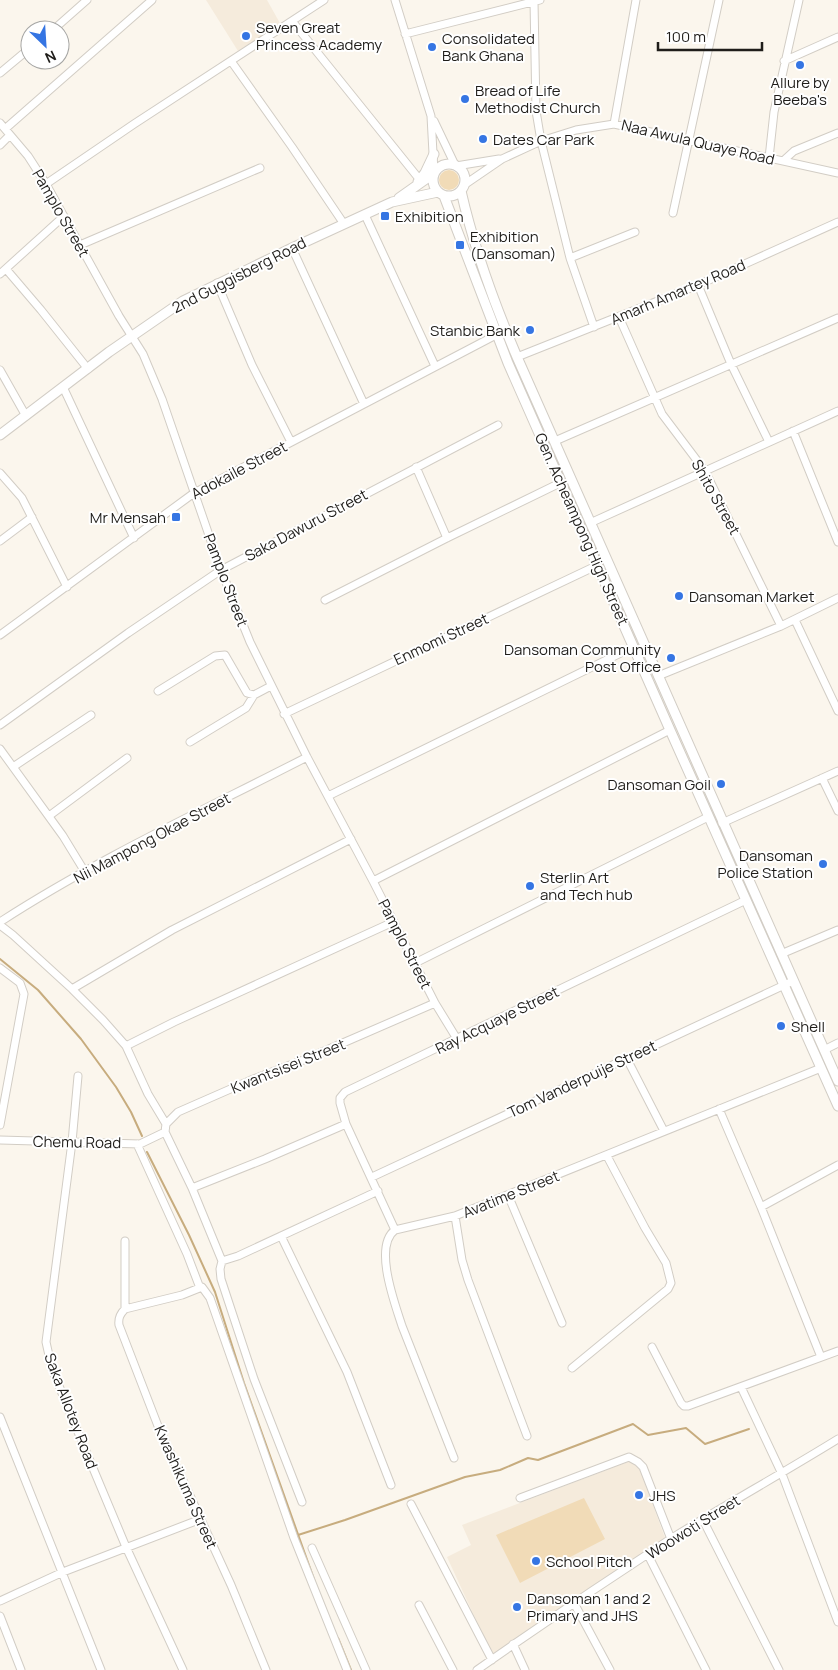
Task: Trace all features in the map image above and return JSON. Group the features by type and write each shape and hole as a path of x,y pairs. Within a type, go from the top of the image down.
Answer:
{"main road":[{"path":"410,190 420,180 434,154"},
{"path":"446,164 456,165 463,172 463,188 453,196 441,194 433,184 434,173 446,164"},
{"name":"2nd Guggisberg Road","path":"0,435 171,308 218,283 392,202 434,173"},
{"name":"Gen. Acheampong High Street","path":"463,188 476,246 517,357 792,981 838,1081"},
{"path":"423,194 436,198 450,211"},
{"name":"2nd Guggisberg Road","path":"392,202 423,194 441,194"},
{"name":"Gen. Acheampong High Street","path":"441,194 450,211 496,335 708,817 838,1106"}],"street":[{"path":"64,20 86,0"},
{"path":"0,145 8,132 152,0"},
{"path":"46,184 324,0"},
{"path":"395,0 431,116 456,165"},
{"path":"405,34 537,0 536,111 541,141 570,258 594,327"},
{"path":"614,124 636,0"},
{"path":"673,213 719,0"},
{"path":"770,158 774,112 784,60 799,0"},
{"path":"292,20 420,180"},
{"path":"784,60 838,37"},
{"path":"0,73 20,56"},
{"path":"231,61 344,224"},
{"path":"431,116 434,173"},
{"name":"Pamplo Street","path":"0,123 28,156 46,184 151,372 221,570 237,611 271,686 435,1003 457,1040"},
{"name":"Naa Awula Quaye Road","path":"463,188 502,159 541,141 576,130 614,124 838,174"},
{"path":"783,161 794,151 838,133"},
{"name":"Naa Awula Quaye Road","path":"456,165 502,159"},
{"path":"80,246 260,168"},
{"path":"365,215 435,366"},
{"path":"64,216 3,271 41,310 88,369"},
{"name":"Amarh Amartey Road","path":"517,357 698,285 838,222"},
{"path":"570,258 634,232"},
{"path":"292,248 364,404"},
{"path":"218,283 252,365 291,442"},
{"path":"698,285 732,364 769,442"},
{"name":"Shito Street","path":"620,317 653,397 662,414 705,471 781,626"},
{"path":"555,441 838,318"},
{"name":"Adokaile Street","path":"0,635 194,493 496,335"},
{"path":"0,370 26,416"},
{"path":"63,387 134,538"},
{"path":"590,523 838,411"},
{"name":"Saka Dawuru Street","path":"0,725 128,632 221,570 498,425"},
{"path":"793,431 838,542"},
{"path":"416,467 447,538"},
{"path":"0,473 16,490 32,516 67,587"},
{"path":"325,600 562,482"},
{"path":"0,541 32,516"},
{"name":"Enmomi Street","path":"284,714 598,565"},
{"path":"658,676 795,620 838,598"},
{"path":"795,620 838,711"},
{"path":"328,796 633,647"},
{"path":"158,692 215,656 225,655 247,693 254,695"},
{"path":"190,742 246,708 254,695 271,686"},
{"path":"14,768 91,715"},
{"path":"373,881 670,730"},
{"path":"0,749 49,816 85,872"},
{"path":"49,816 127,758"},
{"name":"Nii Mampong Okae Street","path":"0,923 85,872 140,842 307,758"},
{"path":"722,822 838,771"},
{"path":"822,778 838,811"},
{"path":"415,964 708,817"},
{"path":"72,989 172,930 351,839"},
{"name":"Ray Acquaye Street","path":"378,1190 346,1124 340,1103 340,1098 345,1092 746,900"},
{"path":"126,1046 174,1022 394,922"},
{"path":"0,923 72,989 126,1046 166,1124 165,1132 192,1188 222,1261 220,1269 221,1279 254,1378 302,1502"},
{"path":"781,954 838,930"},
{"path":"0,968 20,983 24,994 0,1125"},
{"name":"Tom Vanderpuije Street","path":"372,1177 792,981"},
{"name":"Kwantsisei Street","path":"166,1124 178,1112 435,1003"},
{"path":"824,1050 838,1043"},
{"path":"627,1059 664,1131"},
{"name":"Avatime Street","path":"395,1230 455,1216 821,1068"},
{"name":"Saka Allotey Road","path":"78,1076 72,1142 46,1342 56,1378 126,1547 183,1670"},
{"path":"719,1109 761,1207 821,1357"},
{"path":"192,1188 346,1124"},
{"name":"Chemu Road","path":"0,1140 138,1144 165,1132"},
{"path":"138,1144 187,1254 200,1288 204,1289 210,1298 294,1538 347,1670"},
{"path":"572,1368 668,1289 671,1283 666,1263 607,1156"},
{"path":"761,1207 838,1165"},
{"path":"222,1261 238,1256 378,1190 395,1230 388,1237 386,1253 387,1269 395,1304 454,1458"},
{"path":"508,1195 562,1323"},
{"path":"455,1216 462,1260 468,1280 527,1436"},
{"path":"281,1236 347,1372 391,1485"},
{"name":"Kwashikuma Street","path":"125,1241 128,1308 118,1319 119,1324 158,1426 231,1585 266,1670"},
{"path":"128,1308 182,1295 200,1288"},
{"path":"652,1347 684,1406 838,1352"},
{"path":"741,1387 782,1474 838,1622"},
{"path":"0,1417 101,1670"},
{"name":"Woowoti Street","path":"477,1670 671,1539 838,1439"},
{"path":"520,1498 629,1457 643,1467 671,1539"},
{"path":"411,1504 492,1660"},
{"path":"0,1601 63,1572 200,1519"},
{"path":"703,1520 779,1670"},
{"path":"312,1548 366,1670"},
{"path":"648,1555 706,1670"},
{"path":"574,1603 610,1670"},
{"path":"419,1605 453,1670"},
{"path":"0,1616 21,1670"},
{"path":"513,1644 525,1670"}],"shaded area":[{"name":"Seven Great Princess Academy","path":"206,0 267,0 281,25 238,51"},
{"path":"449,170 456,173 459,180 456,187 449,190 442,187 439,180 442,173"},
{"name":"Dansoman 1 and 2 Primary and JHS","path":"633,1460 639,1467 665,1538 493,1657 447,1557 471,1545 462,1525"},
{"name":"School Pitch","path":"584,1498 605,1539 520,1583 496,1535"}],"waterway":[{"path":"0,959 38,990 81,1039 116,1087 131,1112 142,1136"},
{"path":"147,1152 189,1235 215,1292 244,1383 315,1582"},
{"path":"298,1535 465,1477 500,1470 528,1458 538,1460 633,1424 648,1435 686,1428 705,1444 749,1429"},
{"path":"338,1638 351,1670"}],"place":[{"name":"Seven Great Princess Academy","path":"246,36"},
{"name":"Consolidated Bank Ghana","path":"432,47"},
{"name":"Allure by Beeba's","path":"800,65"},
{"name":"Bread of Life Methodist Church","path":"465,99"},
{"name":"Dates Car Park","path":"483,139"},
{"name":"Exhibition","path":"385,216"},
{"name":"Exhibition (Dansoman)","path":"460,245"},
{"name":"Stanbic Bank","path":"530,330"},
{"name":"Mr Mensah","path":"176,517"},
{"name":"Dansoman Market","path":"679,596"},
{"name":"Dansoman Community Post Office","path":"671,658"},
{"name":"Dansoman Goil","path":"721,784"},
{"name":"Dansoman Police Station","path":"823,864"},
{"name":"Sterlin Art and Tech hub","path":"530,886"},
{"name":"Shell","path":"781,1026"},
{"name":"JHS","path":"639,1495"},
{"name":"School Pitch","path":"536,1561"},
{"name":"Dansoman 1 and 2 Primary and JHS","path":"517,1607"}]}
